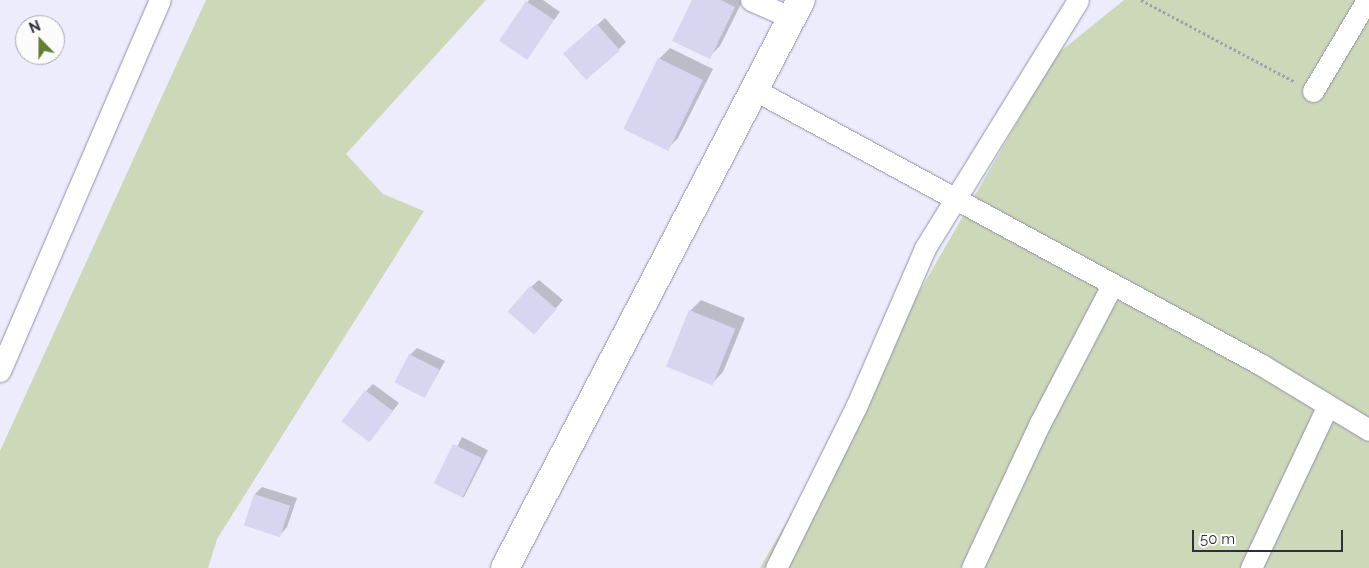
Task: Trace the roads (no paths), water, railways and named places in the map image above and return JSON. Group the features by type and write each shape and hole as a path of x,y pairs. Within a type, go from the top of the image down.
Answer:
{"main road":[{"path":"510,566 797,9"}],"street":[{"path":"0,371 160,0"},
{"path":"751,0 797,9"},
{"path":"776,568 856,407 926,248 958,202 1078,0"},
{"path":"1313,92 1367,0"},
{"path":"755,90 958,202 1260,364 1327,407 1369,430"},
{"path":"972,568 999,518 1040,422 1112,285"},
{"path":"1251,568 1327,407"}]}
